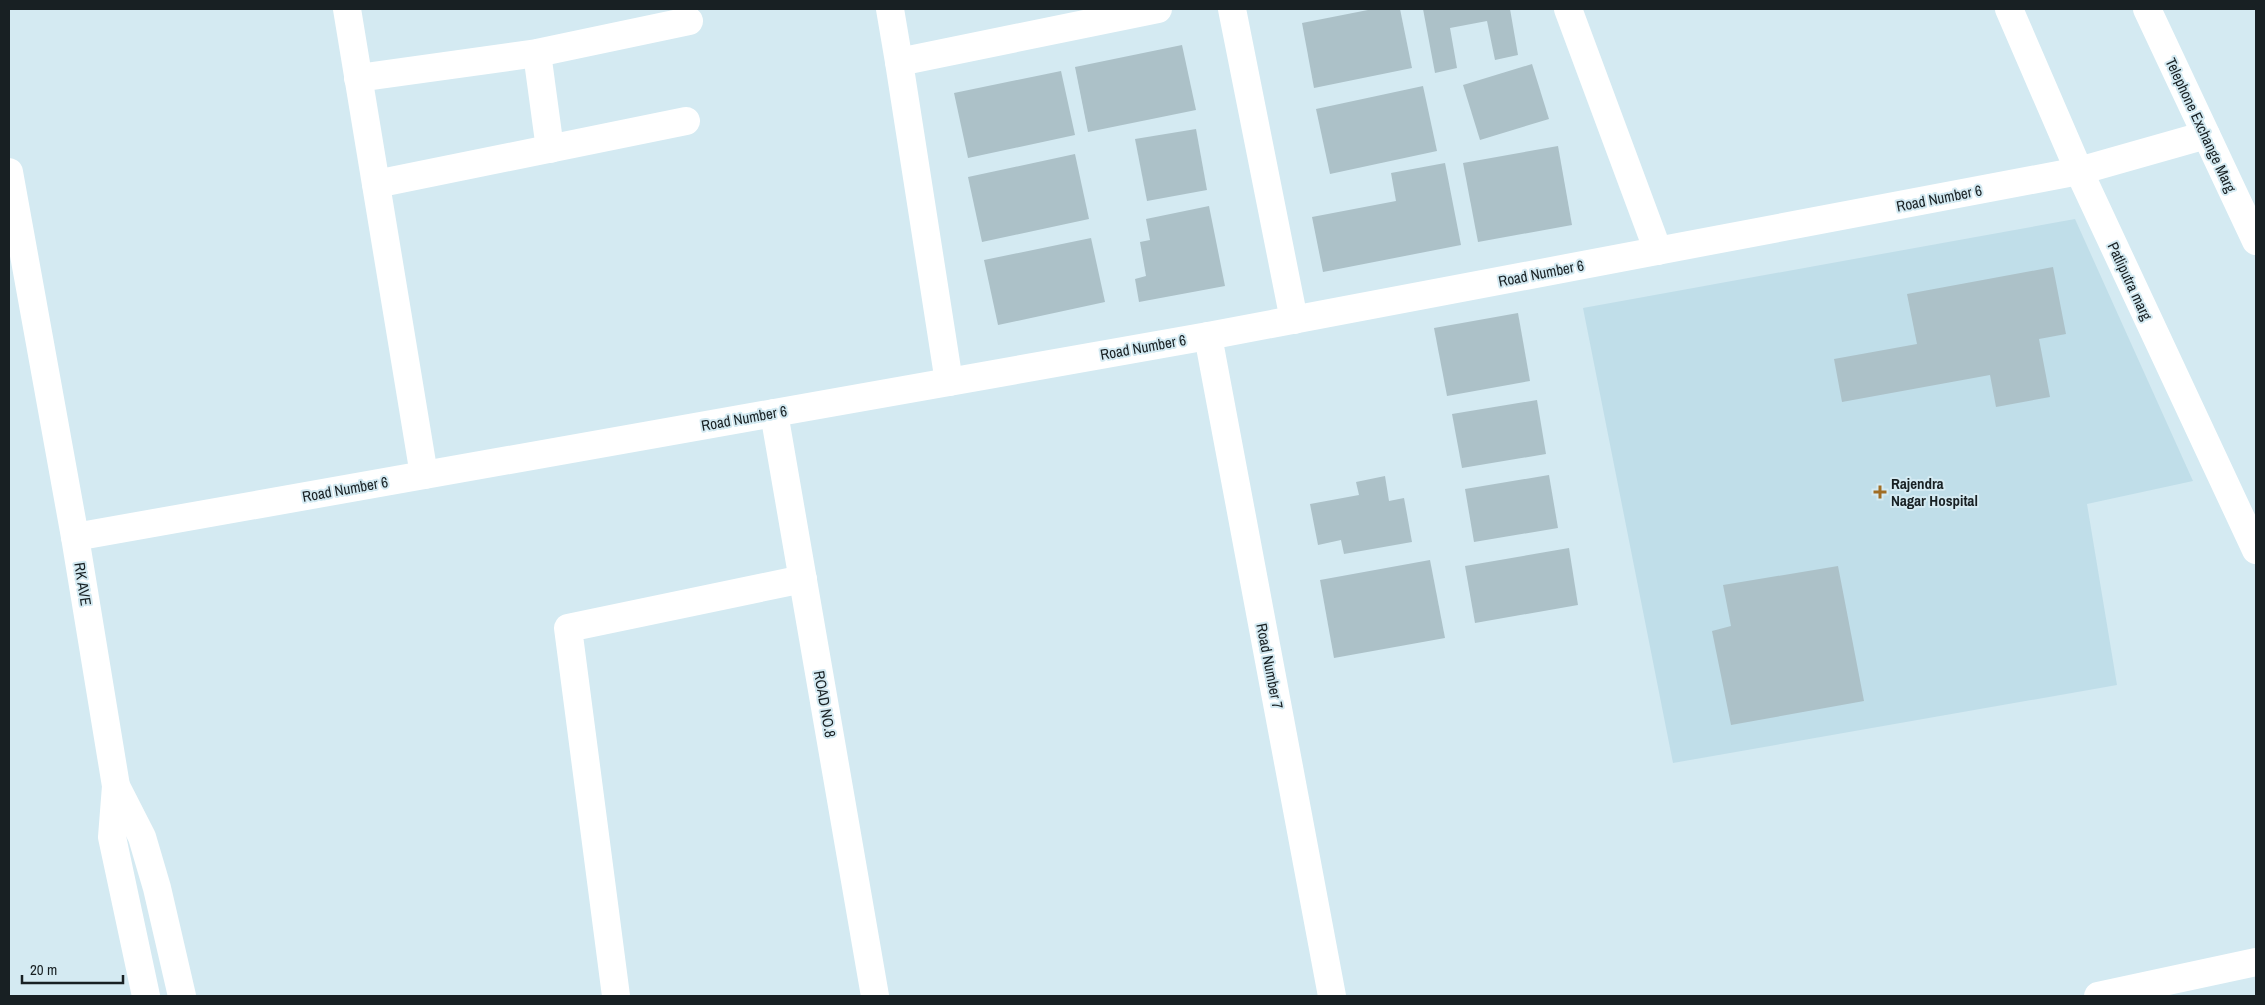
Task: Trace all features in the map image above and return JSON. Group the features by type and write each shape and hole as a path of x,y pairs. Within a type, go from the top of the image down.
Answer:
{"street":[{"path":"347,9 424,475"},
{"path":"890,9 949,382"},
{"path":"899,62 1158,9"},
{"path":"1232,9 1294,320"},
{"path":"1568,9 1658,251"},
{"name":"Patliputra marg","path":"2009,9 2079,171 2256,550"},
{"name":"Telephone Exchange Marg","path":"2147,9 2256,241"},
{"path":"358,78 537,53 689,21"},
{"path":"537,53 550,149"},
{"path":"376,184 686,121"},
{"name":"Road Number 6","path":"75,537 1294,320 2079,171 2206,135"},
{"name":"RK AVE","path":"9,172 75,537 116,786 112,837 146,996"},
{"name":"Road Number 7","path":"1208,336 1332,996"},
{"name":"ROAD NO.8","path":"774,413 875,996"},
{"path":"616,996 568,628 803,579"},
{"path":"116,786 142,837 159,896 182,996"},
{"path":"2098,996 2256,962"}],"shaded area":[{"name":"Rajendra Nagar Hospital","path":"2075,219 2193,481 2087,504 2117,685 1673,763 1583,308"}],"building":[{"path":"1373,9 1400,9 1412,68 1314,88 1302,23"},
{"path":"1423,9 1510,9 1518,55 1495,60 1487,21 1450,28 1457,68 1435,73"},
{"path":"1182,45 1196,110 1088,132 1075,67"},
{"path":"1532,64 1549,119 1480,140 1463,85"},
{"path":"1061,71 1075,135 968,158 954,93"},
{"path":"1423,86 1437,151 1330,174 1316,109"},
{"path":"1196,129 1207,190 1147,201 1135,139"},
{"path":"1558,146 1572,225 1478,242 1463,163"},
{"path":"1075,154 1089,219 982,242 968,177"},
{"path":"1445,163 1461,245 1323,272 1312,217 1396,201 1391,173"},
{"path":"1209,206 1225,286 1139,302 1135,279 1146,276 1140,242 1150,240 1146,219"},
{"path":"1091,238 1105,302 998,325 984,260"},
{"path":"2053,267 2066,334 2039,339 2050,397 1996,407 1990,375 1842,402 1834,359 1917,344 1907,294"},
{"path":"1518,313 1530,381 1447,396 1434,328"},
{"path":"1537,400 1546,454 1462,468 1452,414"},
{"path":"1549,475 1558,528 1474,542 1465,489"},
{"path":"1385,476 1389,501 1404,498 1412,542 1344,554 1341,540 1318,545 1310,504 1359,495 1356,482"},
{"path":"1569,548 1578,605 1475,623 1465,566"},
{"path":"1430,560 1445,638 1334,658 1320,580"},
{"path":"1838,566 1864,701 1731,725 1712,631 1731,626 1723,585"}],"place":[{"name":"Rajendra Nagar Hospital","path":"1880,492"}]}
